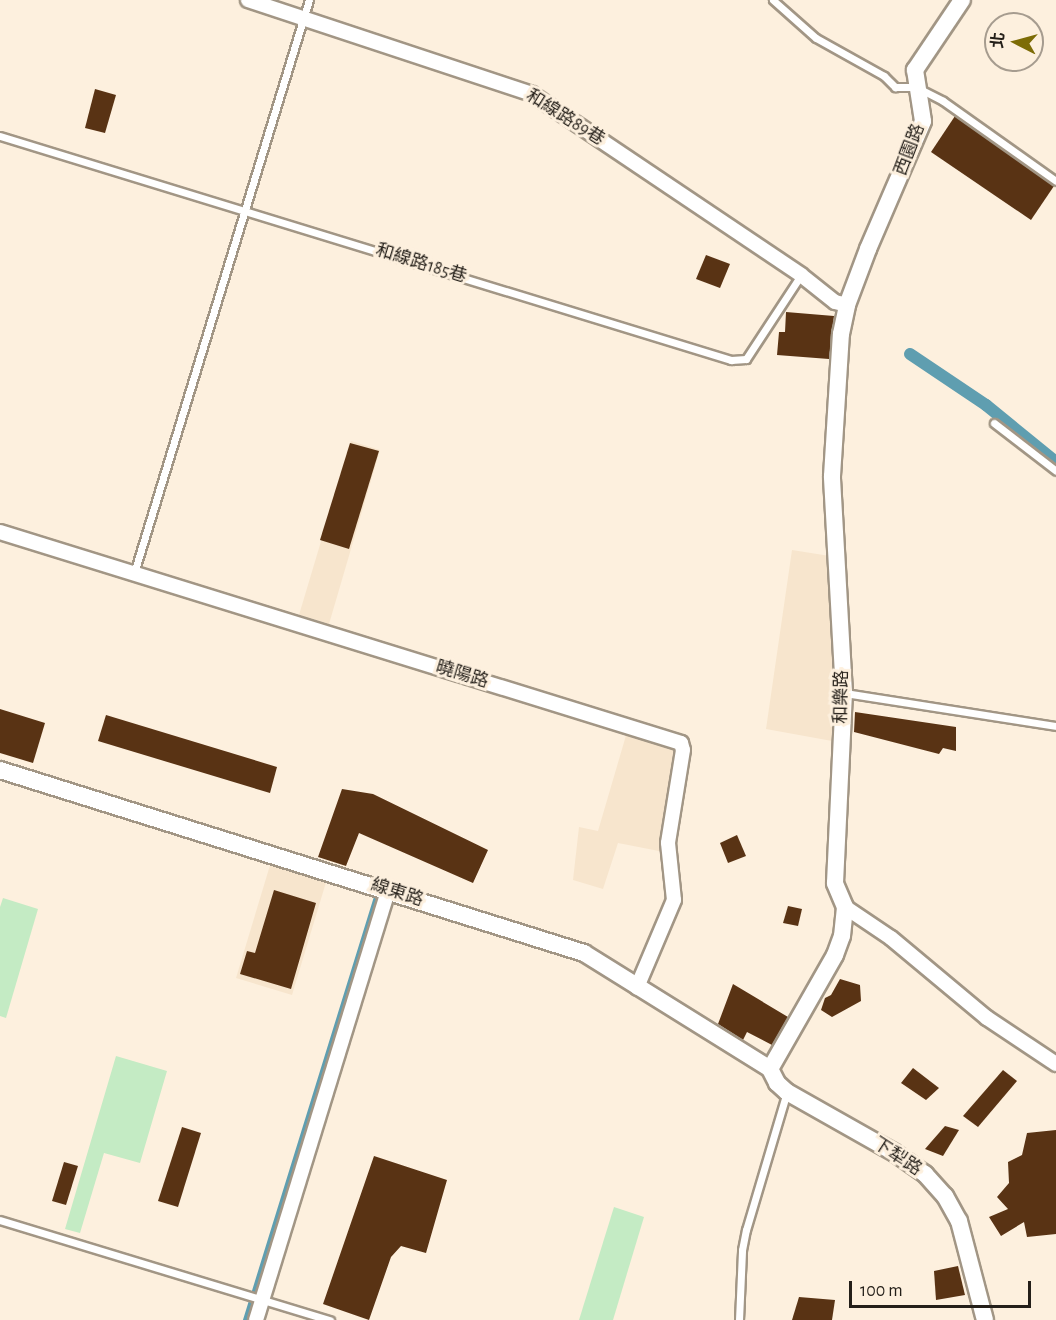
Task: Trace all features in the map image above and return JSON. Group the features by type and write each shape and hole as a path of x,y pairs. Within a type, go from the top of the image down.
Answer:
{"street":[{"name":"和線路89巷","path":"248,0 532,94 801,275 835,302 847,305"},
{"name":"西園路","path":"847,305 868,249 923,121 915,70 962,0"},
{"name":"和樂路","path":"770,1069 835,956 842,936 845,907 836,883 844,693 832,476 841,334 847,305"},
{"name":"曉陽路","path":"0,532 681,743 682,761 668,843 674,900 637,987"},
{"name":"線東路","path":"0,770 584,953 770,1069"},
{"path":"256,1320 388,890"},
{"path":"845,907 891,938 987,1018 1056,1064"},
{"name":"下犁路","path":"770,1069 777,1083 787,1092 894,1153 925,1174 945,1196 959,1221 985,1320"}],"lane":[{"path":"134,573 309,0"},
{"path":"773,0 816,38 884,76 895,87 916,87 943,101 1056,181"},
{"name":"和線路185巷","path":"0,136 731,360 746,359 801,275"},
{"path":"994,423 1056,471"},
{"path":"844,693 1056,726"},
{"path":"739,1320 742,1250 746,1230 787,1092"},
{"path":"0,1220 330,1320"}],"shaded area":[{"path":"351,441 380,450 329,624 299,615"},
{"path":"792,550 836,557 843,743 766,729"},
{"path":"627,732 684,750 664,852 618,843 603,889 573,880 579,827 598,831"},
{"path":"271,862 327,879 292,995 236,978"}],"green space":[{"path":"3,898 38,909 6,1018 0,1016 0,907"},
{"path":"116,1056 167,1071 140,1163 104,1153 80,1233 65,1229"},
{"path":"614,1207 644,1217 613,1320 579,1320"}],"building":[{"path":"95,89 116,95 105,133 85,128"},
{"path":"955,116 1054,186 1031,220 931,152"},
{"path":"706,255 730,264 720,288 696,279"},
{"path":"786,312 834,316 829,359 777,355 779,332 785,332"},
{"path":"350,443 379,451 349,549 320,540"},
{"path":"0,709 45,723 33,763 0,753"},
{"path":"855,712 956,727 956,751 943,748 939,754 854,732"},
{"path":"106,715 277,767 270,793 98,741"},
{"path":"342,789 373,794 488,850 473,883 359,833 346,866 318,857"},
{"path":"737,835 746,856 728,863 720,843"},
{"path":"274,890 316,903 291,989 240,974 247,951 255,953"},
{"path":"788,906 802,909 798,926 783,923"},
{"path":"840,979 860,985 861,1001 832,1017 821,1010 825,998 831,995"},
{"path":"733,984 788,1017 772,1045 747,1032 743,1040 718,1024"},
{"path":"913,1068 939,1088 926,1100 901,1083"},
{"path":"1003,1070 1017,1081 978,1127 963,1116"},
{"path":"945,1126 959,1130 943,1156 925,1149"},
{"path":"182,1127 201,1133 178,1207 158,1201"},
{"path":"1056,1130 1056,1234 1027,1237 1024,1222 1001,1236 989,1217 1008,1209 997,1197 1009,1183 1008,1162 1022,1155 1027,1133"},
{"path":"374,1156 447,1180 426,1253 401,1246 391,1257 369,1320 323,1304"},
{"path":"64,1162 78,1166 66,1205 52,1201"},
{"path":"958,1266 965,1295 936,1300 934,1271"},
{"path":"799,1297 835,1300 832,1320 792,1320"}],"waterway":[{"path":"910,354 986,405 1056,462"},
{"path":"245,1320 376,898"}]}
